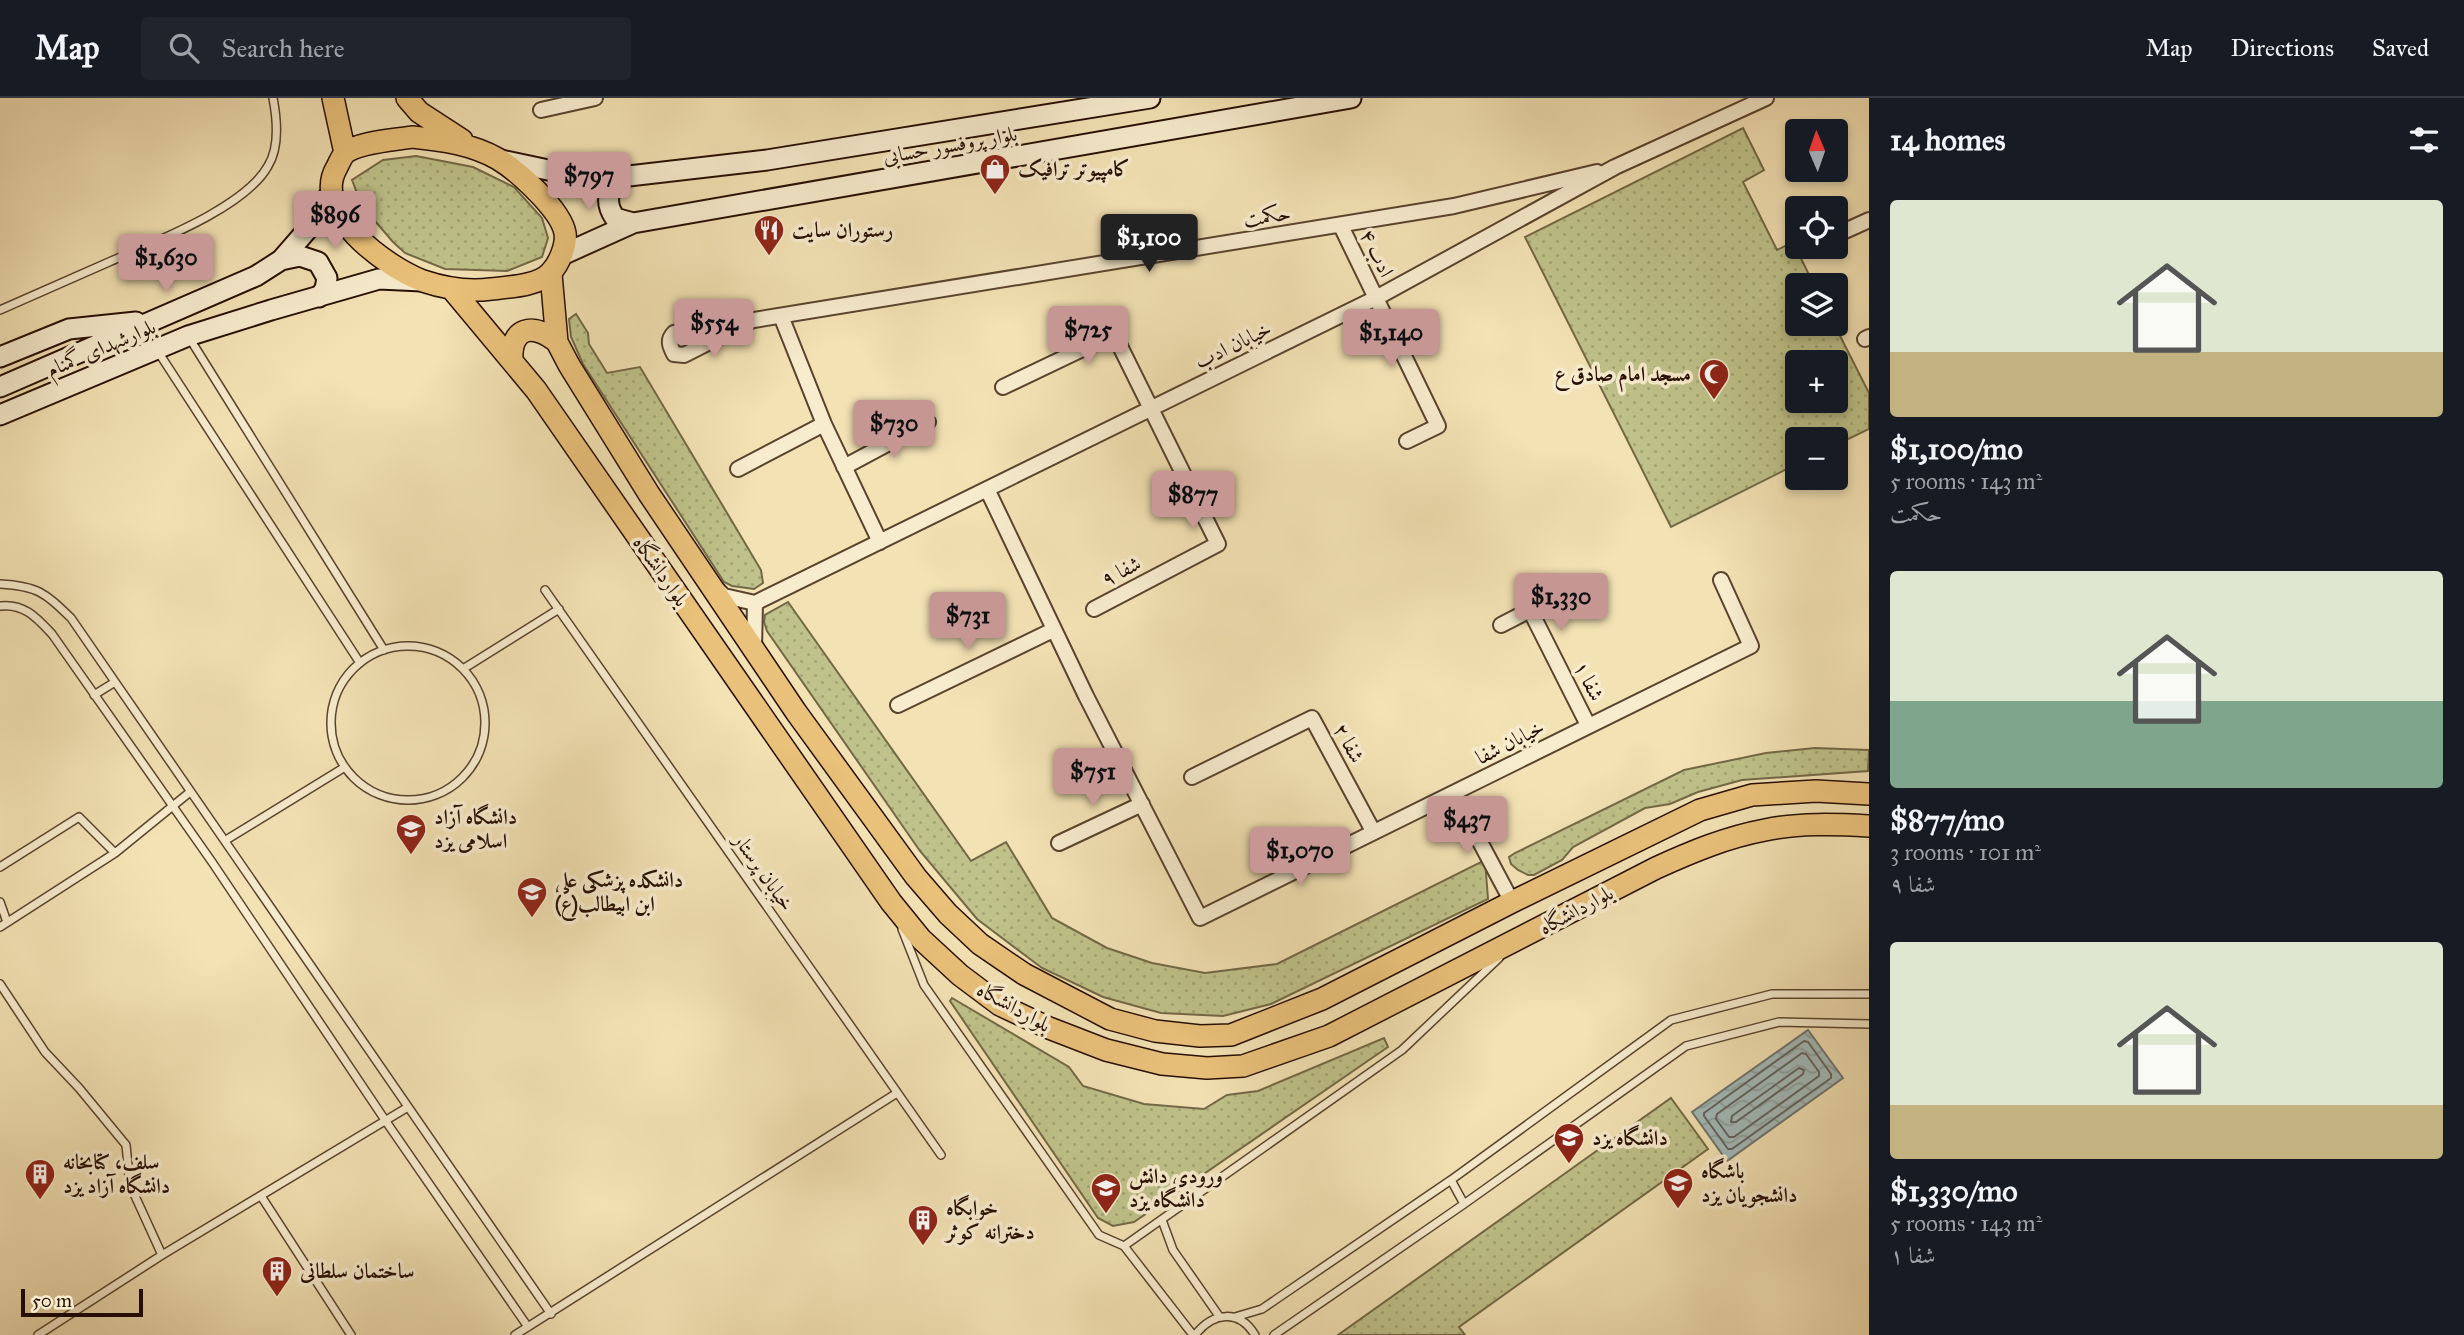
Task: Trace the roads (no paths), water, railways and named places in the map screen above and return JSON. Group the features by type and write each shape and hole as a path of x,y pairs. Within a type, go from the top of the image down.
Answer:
{"main road":[{"path":"333,98 345,153"},
{"path":"407,98 419,112 525,178 553,209 565,233 556,265 526,285 484,290 451,288 423,281 397,269 371,250 342,219 330,194 334,173 345,153 370,143 412,137 445,140 472,147"},
{"name":"بلوار پروفسور حسابی","path":"498,159 567,174 620,177 767,160 1150,98"},
{"name":"بلوار پروفسور حسابی","path":"556,265 633,223 1351,98"},
{"path":"620,177 610,188 608,204 615,218 633,223"},
{"name":"بلوارشهدای گمنام","path":"0,387 256,276 281,260 308,229 330,194"},
{"path":"281,260 300,256 318,262 327,278 325,289 319,297"},
{"name":"بلواردانشگاه","path":"556,265 557,342 649,494 796,712 900,855 948,914 980,944 1024,974 1110,1019 1166,1032 1200,1036 1231,1035 1322,999 1700,810 1752,795 1815,792 1869,794"},
{"name":"بلوارشهدای گمنام","path":"0,415 188,336 353,285 379,279 423,281"},
{"name":"بلواردانشگاه","path":"451,288 536,390 891,902 931,948 960,975 1000,1004 1049,1028 1106,1050 1162,1063 1206,1068 1243,1066 1329,1035 1656,868 1707,846 1765,830 1824,824 1869,826"},
{"path":"0,357 69,329 155,320"},
{"path":"512,361 511,346 518,335 529,329 546,333 557,342"}],"street":[{"path":"541,110 595,98"},
{"name":"خیابان ادب","path":"755,603 1376,298 1615,167 1766,98"},
{"name":"حکمت","path":"751,321 684,355 674,354 669,343 674,333 1341,226 1454,206 1615,167"},
{"path":"1848,230 1869,220"},
{"name":"ادب ۴","path":"1341,226 1438,426 1407,441"},
{"path":"781,316 824,424 880,542"},
{"path":"1003,387 1114,334 1152,408"},
{"name":"شفا ۹","path":"1094,609 1219,544 1152,408"},
{"path":"844,467 928,422"},
{"path":"738,469 824,424"},
{"name":"خیابان شفا","path":"987,489 1053,630 1200,918 1751,646 1721,580"},
{"path":"710,583 724,596 755,603 754,649"},
{"name":"شفا ۱","path":"1501,625 1530,610 1588,725"},
{"path":"898,705 1053,630"},
{"name":"شفا ۲","path":"1192,777 1312,718 1373,831"},
{"path":"1454,793 1512,902"},
{"path":"1059,843 1142,804"}],"lane":[{"path":"0,310 166,237 229,203 258,181 270,164 276,138 273,98"},
{"path":"188,336 384,650"},
{"path":"156,350 360,663"},
{"path":"0,584 19,584 43,592 71,618 551,1314"},
{"name":"خیابان پرستار","path":"545,590 942,1155"},
{"path":"0,606 9,605 32,613 52,634 212,862 528,1327"},
{"path":"463,669 559,609"},
{"path":"400,646 417,647 449,658 463,669 478,689 485,714 484,739 474,763 458,782 436,795 411,800 385,796 363,785 345,767 336,750 331,732 332,712 341,685 360,663 384,650 400,646"},
{"path":"94,695 115,681"},
{"path":"226,840 345,767"},
{"path":"0,902 4,924 115,853 190,792"},
{"path":"0,867 79,817 115,853"},
{"path":"891,902 924,985 1099,1235 1125,1246 1194,1335 1204,1324 1219,1317 1235,1317 1262,1309 1451,1180 1671,1020 1772,994 1869,994"},
{"path":"1125,1246 1402,1051 1515,941"},
{"path":"0,984 46,1052 126,1145 130,1185 162,1255"},
{"path":"1274,1335 1686,1046 1779,1022 1869,1024"},
{"path":"515,1335 897,1093"},
{"path":"38,1335 162,1255 408,1107"},
{"path":"1451,1180 1464,1204"},
{"path":"261,1196 351,1335"},
{"path":"1161,1220 1173,1250 1219,1317"},
{"path":"1235,1317 1250,1326 1255,1335"}],"water":[{"path":"1808,1030 1843,1078 1727,1161 1692,1112"}],"place":[{"name":"کامپیوتر ترافیک","path":"995,196"},
{"name":"رستوران سایت","path":"769,257"},
{"name":"مسجد امام صادق ع","path":"1714,401"},
{"name":"دانشگاه آزاد اسلامی یزد","path":"411,856"},
{"name":"دانشکده پزشکی علی ابن ابیطالب(ع)","path":"532,919"},
{"name":"دانشگاه یزد","path":"1569,1165"},
{"name":"سلف، کتابخانه دانشگاه آزاد یزد","path":"40,1201"},
{"name":"باشگاه دانشجویان یزد","path":"1678,1210"},
{"name":"ورودی دانش دانشگاه یزد","path":"1106,1215"},
{"name":"خوابگاه دخترانه کوثر","path":"923,1247"},
{"name":"ساختمان سلطانی","path":"277,1298"}]}
